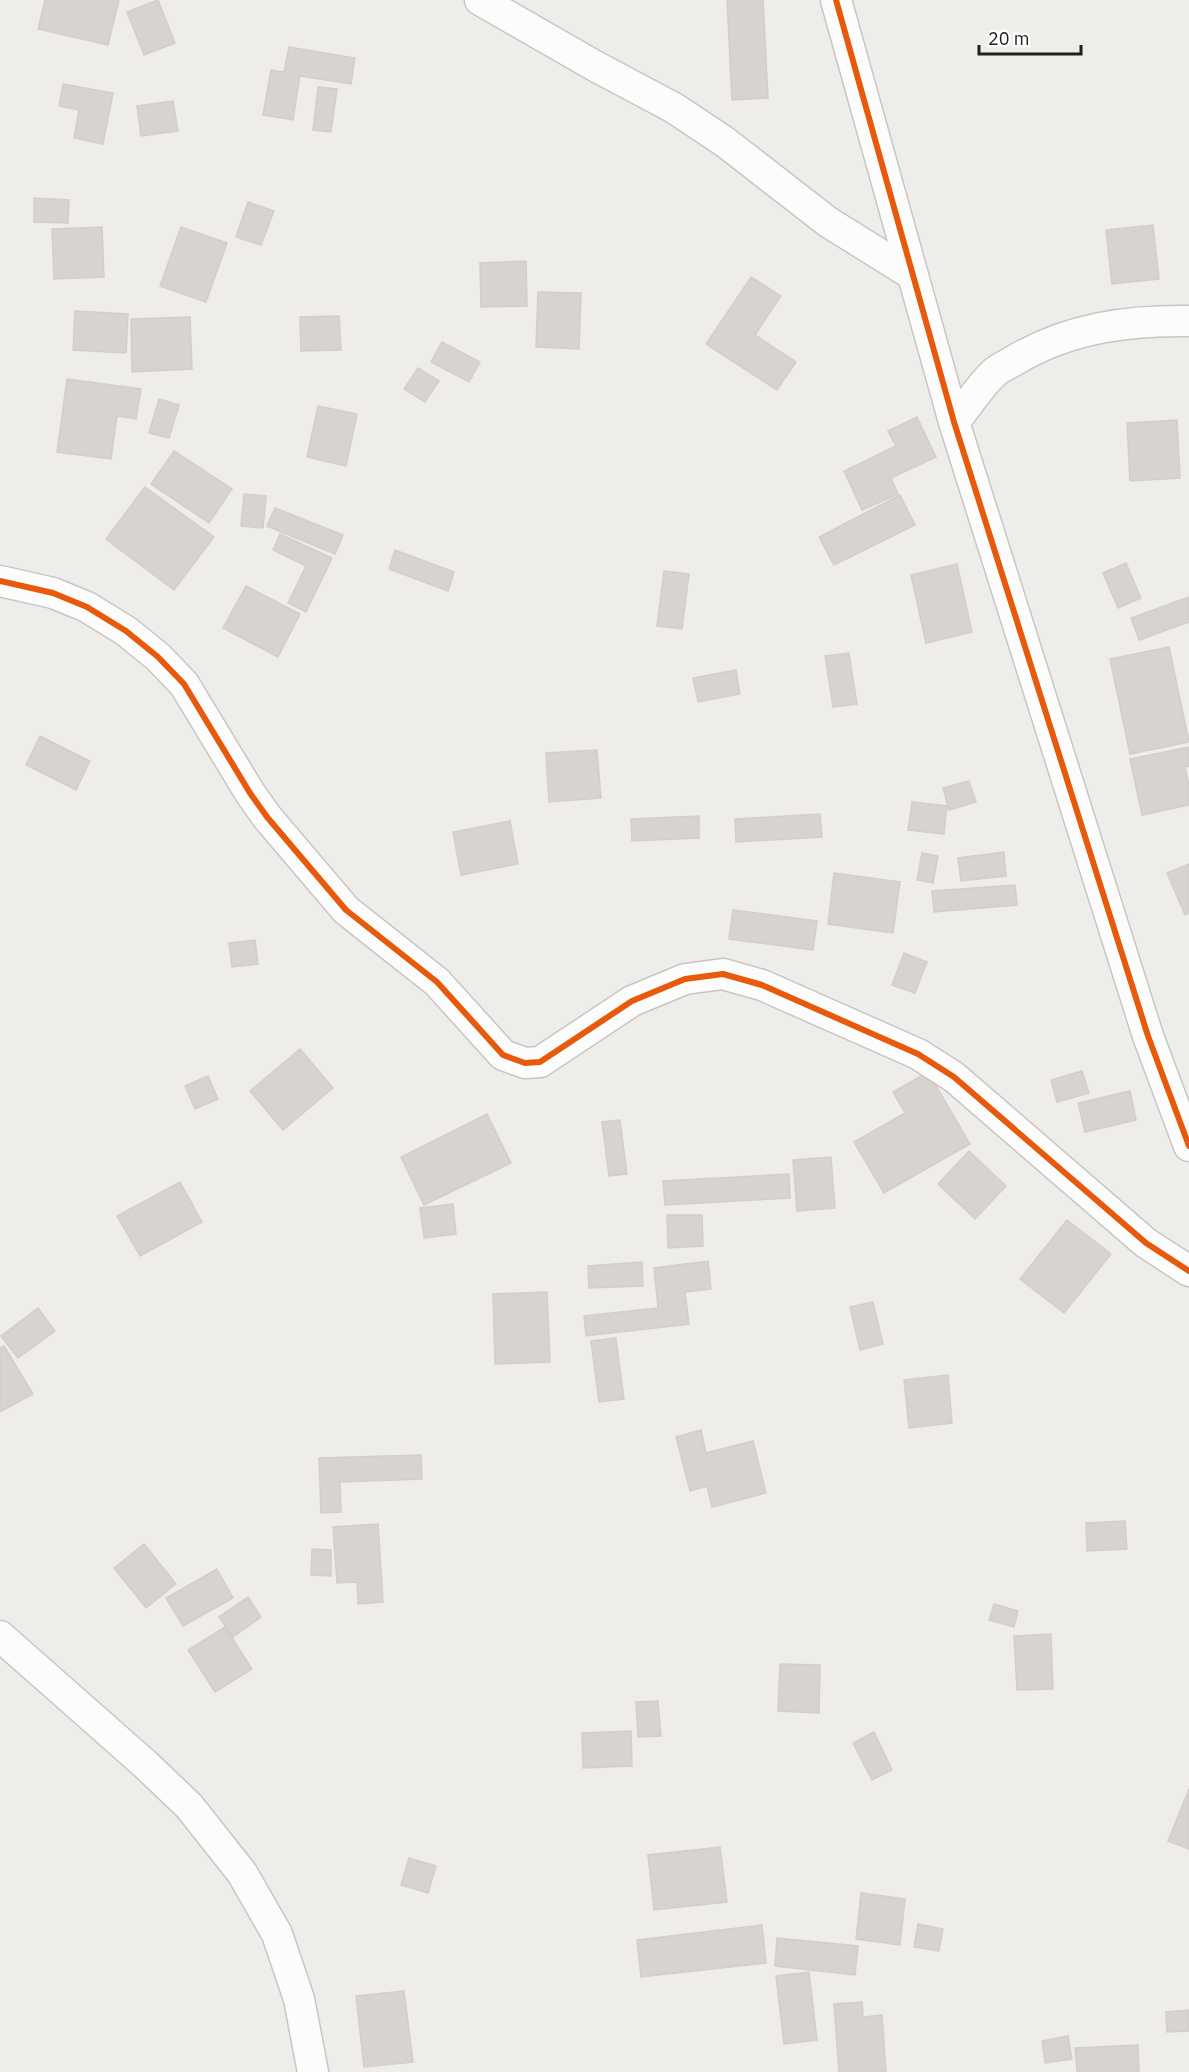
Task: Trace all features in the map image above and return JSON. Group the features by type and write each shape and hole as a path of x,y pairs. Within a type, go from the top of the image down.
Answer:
{"street":[{"path":"480,0 674,108 725,142 828,222 913,275"},
{"path":"836,0 954,422 1137,1003 1189,1146"},
{"path":"954,422 995,372 1029,351 1108,325 1152,321 1189,321"},
{"path":"0,581 53,593 87,607 126,631 159,657 184,684 250,793 292,849 346,910 437,982 503,1055 525,1063 540,1062 632,1001 686,979 723,974 762,985 918,1054 954,1077 1146,1243 1189,1271"},
{"path":"0,1636 182,1799 242,1873 277,1934 299,1999 313,2072"}],"building":[{"path":"45,0 119,0 108,45 38,29"},
{"path":"158,0 175,43 144,55 127,12"},
{"path":"727,0 763,0 768,98 732,100"},
{"path":"289,47 355,58 351,84 300,76 293,120 263,115 271,70 284,72"},
{"path":"63,84 113,93 103,144 74,138 79,110 59,106"},
{"path":"318,87 337,89 331,132 313,130"},
{"path":"173,101 178,131 141,136 137,106"},
{"path":"34,198 69,200 68,223 34,222"},
{"path":"248,202 274,211 261,245 236,237"},
{"path":"1153,225 1159,279 1112,284 1106,230"},
{"path":"102,227 104,277 54,279 52,229"},
{"path":"181,227 227,243 206,302 160,286"},
{"path":"526,261 527,306 481,307 480,263"},
{"path":"751,277 781,296 755,335 796,362 777,390 706,344"},
{"path":"538,292 581,293 579,349 536,347"},
{"path":"75,311 128,314 126,353 73,350"},
{"path":"339,316 341,350 301,351 300,317"},
{"path":"190,317 192,369 132,372 131,319"},
{"path":"442,342 480,362 469,382 431,362"},
{"path":"418,368 439,381 425,402 404,389"},
{"path":"67,379 141,389 136,419 117,416 111,459 57,452"},
{"path":"159,399 179,405 169,438 149,433"},
{"path":"318,406 357,414 346,466 307,457"},
{"path":"917,417 936,457 891,478 898,494 862,510 844,471 896,446 888,431"},
{"path":"1177,420 1180,478 1130,481 1127,423"},
{"path":"174,451 232,489 209,523 151,484"},
{"path":"145,487 214,537 174,590 106,539"},
{"path":"244,494 266,496 263,528 241,526"},
{"path":"900,495 915,525 834,565 819,537"},
{"path":"275,508 343,535 335,554 267,526"},
{"path":"280,534 332,558 306,612 288,603 306,566 273,550"},
{"path":"395,550 454,572 448,591 389,569"},
{"path":"1126,563 1141,598 1118,608 1103,573"},
{"path":"957,564 972,632 926,643 911,575"},
{"path":"664,571 689,574 682,629 657,626"},
{"path":"246,586 300,614 278,657 223,628"},
{"path":"1189,597 1189,622 1139,640 1131,618"},
{"path":"1169,647 1189,742 1130,754 1110,659"},
{"path":"849,653 857,704 833,707 825,656"},
{"path":"736,670 740,694 698,702 693,678"},
{"path":"40,736 90,761 76,790 26,765"},
{"path":"1189,747 1189,766 1185,767 1189,786 1189,805 1142,815 1130,759"},
{"path":"597,750 601,798 549,802 546,753"},
{"path":"969,781 976,802 949,810 943,788"},
{"path":"912,802 947,806 944,834 908,830"},
{"path":"820,814 822,837 736,842 735,819"},
{"path":"699,816 699,838 632,841 631,819"},
{"path":"510,821 518,864 461,875 453,832"},
{"path":"1004,852 1006,876 961,881 958,858"},
{"path":"922,853 938,856 933,883 917,880"},
{"path":"1189,864 1189,913 1185,915 1167,873"},
{"path":"834,873 900,882 893,933 828,924"},
{"path":"1015,885 1017,905 934,912 932,891"},
{"path":"733,910 817,921 813,950 729,939"},
{"path":"255,940 258,964 232,967 229,943"},
{"path":"904,953 927,962 915,993 892,985"},
{"path":"300,1049 333,1088 283,1130 250,1091"},
{"path":"1082,1071 1089,1093 1057,1102 1051,1080"},
{"path":"928,1072 970,1144 884,1193 854,1142 905,1113 893,1092"},
{"path":"208,1076 218,1099 195,1109 185,1086"},
{"path":"1130,1091 1136,1120 1085,1132 1078,1103"},
{"path":"487,1114 511,1163 424,1205 401,1157"},
{"path":"620,1120 627,1174 609,1176 602,1122"},
{"path":"969,1151 1006,1186 975,1219 938,1184"},
{"path":"831,1157 835,1208 797,1211 793,1160"},
{"path":"789,1174 790,1198 665,1205 663,1181"},
{"path":"180,1182 202,1222 140,1256 117,1216"},
{"path":"453,1204 456,1234 424,1238 420,1208"},
{"path":"667,1215 702,1215 703,1246 668,1248"},
{"path":"1067,1220 1111,1254 1064,1313 1020,1279"},
{"path":"708,1261 711,1289 685,1292 689,1324 586,1336 584,1316 658,1308 654,1268"},
{"path":"642,1262 643,1286 589,1288 588,1266"},
{"path":"547,1292 550,1362 495,1364 493,1294"},
{"path":"873,1302 883,1344 860,1350 850,1307"},
{"path":"38,1308 55,1331 18,1358 1,1336"},
{"path":"616,1338 624,1399 599,1402 591,1341"},
{"path":"4,1346 33,1394 0,1412 0,1348"},
{"path":"948,1375 952,1423 909,1428 904,1380"},
{"path":"701,1430 706,1453 753,1441 766,1493 712,1507 707,1486 690,1491 676,1437"},
{"path":"421,1455 422,1479 340,1482 341,1512 321,1513 319,1458"},
{"path":"1125,1521 1127,1549 1087,1551 1086,1523"},
{"path":"378,1524 383,1602 358,1604 357,1582 337,1583 333,1527"},
{"path":"144,1544 176,1584 146,1608 114,1568"},
{"path":"312,1549 331,1550 331,1576 311,1575"},
{"path":"217,1569 233,1598 183,1626 166,1598"},
{"path":"248,1597 261,1617 233,1637 219,1617"},
{"path":"994,1604 1018,1611 1014,1627 989,1620"},
{"path":"225,1627 252,1669 215,1692 188,1650"},
{"path":"1051,1634 1053,1689 1017,1690 1014,1636"},
{"path":"780,1664 820,1665 819,1713 778,1711"},
{"path":"658,1701 661,1736 638,1737 636,1702"},
{"path":"631,1731 632,1766 583,1768 582,1733"},
{"path":"874,1732 892,1770 872,1780 853,1743"},
{"path":"1189,1789 1189,1849 1168,1841"},
{"path":"720,1847 727,1902 654,1910 648,1855"},
{"path":"409,1858 436,1866 428,1893 401,1885"},
{"path":"861,1893 905,1899 900,1945 856,1939"},
{"path":"918,1924 943,1929 939,1951 914,1947"},
{"path":"762,1925 766,1963 641,1977 637,1940"},
{"path":"777,1938 858,1946 855,1975 775,1966"},
{"path":"809,1972 817,2040 784,2044 776,1976"},
{"path":"404,1991 413,2062 364,2067 356,1996"},
{"path":"862,2002 863,2017 882,2015 886,2072 839,2072 834,2004"},
{"path":"1189,2010 1189,2031 1167,2032 1166,2012"},
{"path":"1068,2036 1072,2059 1045,2063 1042,2041"},
{"path":"1138,2045 1139,2072 1077,2072 1075,2048"}],"cycle path":[{"path":"836,0 954,422 1148,1036 1189,1146"},
{"path":"0,581 53,593 87,607 126,631 158,657 184,684 267,817 346,910 437,982 503,1055 525,1063 540,1062 632,1001 685,979 723,974 762,985 918,1054 954,1077 1146,1243 1189,1271"}]}
